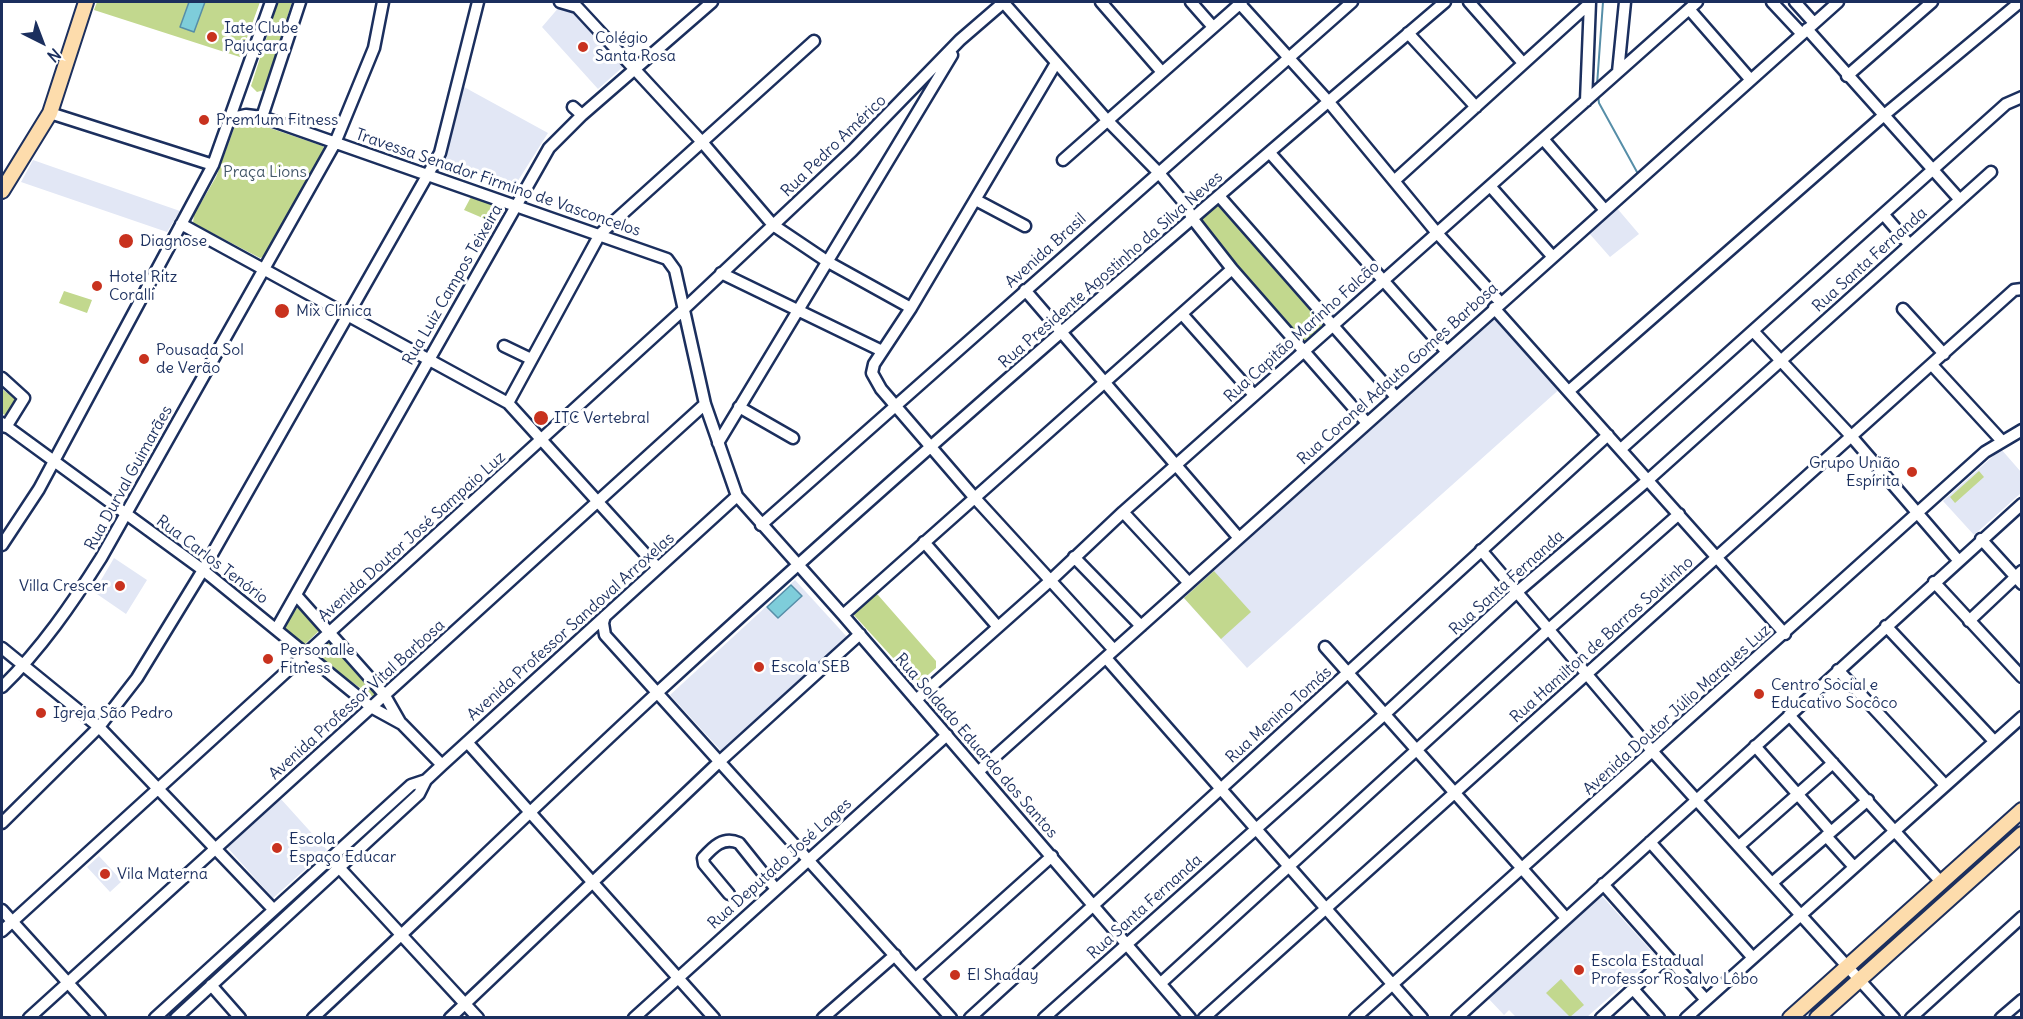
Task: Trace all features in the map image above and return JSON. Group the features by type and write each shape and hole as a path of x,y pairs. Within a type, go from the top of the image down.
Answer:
{"main road":[{"path":"2,191 50,113 86,2"},
{"path":"1790,1017 2022,810"},
{"path":"1817,1017 2022,834"}],"street":[{"path":"2,545 39,489 213,165 232,118 271,2"},
{"path":"262,117 300,2"},
{"name":"Rua Durval Guimarães","path":"2,687 23,666 70,608 335,143 374,48 383,2"},
{"path":"2,823 99,727 137,678 203,570 346,315 428,176 445,140 478,2"},
{"path":"560,2 580,4 634,70 702,142 773,225 828,262 911,308"},
{"name":"Rua Luiz Campos Teixeira","path":"277,628 549,148 582,115 712,2"},
{"path":"1003,2 1106,119 1158,172 1186,205 1192,218 1232,269 1366,422"},
{"name":"Rua Pedro Américo","path":"683,310 852,151 960,40 1003,2"},
{"path":"1101,2 1161,71"},
{"path":"1191,2 1213,27"},
{"name":"Avenida Brasil","path":"761,525 1352,2"},
{"name":"Rua Presidente Agostinho da Silva Neves","path":"313,1017 657,693 799,565 1061,331 1445,2"},
{"path":"1469,2 1523,63"},
{"path":"1618,72 1625,2"},
{"path":"1772,2 1807,29 1960,200"},
{"path":"1795,2 1807,29"},
{"name":"Rua Coronel Adauto Gomes Barbosa","path":"979,771 1395,396 1838,2"},
{"path":"1847,76 1932,2"},
{"path":"1570,390 1883,116 2020,2"},
{"path":"1064,160 1106,119 1241,3 1288,59 1328,101 1608,435 1785,634"},
{"path":"1394,182 1590,3"},
{"path":"1586,101 1590,3"},
{"path":"1693,5 1750,79"},
{"name":"Rua Capitão Marinho Falcão","path":"916,700 1051,580 1123,512 1693,5"},
{"path":"1408,33 1476,107"},
{"path":"718,443 960,40"},
{"path":"508,403 600,234 814,41"},
{"path":"1056,63 911,308 882,351 872,373 881,389 974,497 1051,580 1221,789 1422,1017"},
{"path":"1621,449 2006,104 2022,97"},
{"path":"573,107 582,115"},
{"path":"50,113 213,165"},
{"name":"Travessa Senador Firmino de Vasconcelos","path":"232,118 246,115 262,117 651,252"},
{"path":"1543,139 1604,209"},
{"path":"1270,153 1446,351"},
{"name":"Rua Santa Fernanda","path":"1044,1017 1385,714 1517,592 1648,480 1991,172"},
{"path":"1490,186 1552,256"},
{"path":"1219,196 1395,396"},
{"path":"976,200 1025,226"},
{"path":"1884,215 1909,244"},
{"path":"180,224 508,403 658,568"},
{"name":"Rua Soldado Eduardo dos Santos","path":"651,252 671,263 705,404 737,496 860,634 1190,1017"},
{"path":"843,615 1232,269"},
{"path":"721,273 797,312 882,351"},
{"name":"Rua Hamilton de Barros Soutinho","path":"1204,1017 2014,290 2022,289"},
{"path":"1025,290 1238,537"},
{"path":"1903,309 1944,354"},
{"name":"Avenida Doutor José Sampaio Luz","path":"2,931 683,310"},
{"path":"1182,314 1254,395"},
{"path":"1754,332 1851,436 1958,560"},
{"path":"504,346 531,359"},
{"path":"1932,364 2001,440"},
{"path":"2,378 24,398 3,425"},
{"name":"Avenida Professor Vital Barbosa","path":"29,1017 705,404"},
{"path":"739,407 793,438"},
{"name":"Rua Carlos Tenório","path":"3,425 203,570 371,706 402,724"},
{"name":"Avenida Doutor Júlio Marques Luz","path":"1355,1017 1918,513 2001,440 2022,430"},
{"name":"Rua Menino Tomás","path":"970,1017 1608,435"},
{"name":"Avenida Professor Sandoval Arroxelas","path":"176,1017 419,794 426,780 442,765 737,496"},
{"path":"1457,1017 2022,504"},
{"path":"1123,512 1188,582"},
{"path":"1161,983 1290,868 1549,629 1679,514"},
{"path":"1969,621 2019,578 1981,539"},
{"path":"924,542 998,627"},
{"path":"1481,550 1653,752 1894,1017"},
{"path":"1074,557 1141,626"},
{"path":"1934,582 2022,677"},
{"name":"Rua Carlos Tenório","path":"296,595 384,694 402,724 442,765"},
{"path":"605,616 603,623 605,635 951,1017"},
{"path":"1886,626 1994,741"},
{"path":"585,635 594,632 605,635"},
{"path":"450,1017 719,762 860,634"},
{"path":"1325,647 1566,918"},
{"path":"2,648 99,727 273,909"},
{"path":"1838,670 1945,785"},
{"path":"926,710 926,695 929,688"},
{"path":"916,700 937,728 938,738 934,747"},
{"path":"1789,715 1941,882"},
{"path":"1686,1017 2022,717"},
{"name":"Rua Deputado José Lages","path":"634,1017 947,735"},
{"path":"467,742 714,1017"},
{"path":"1755,746 1854,867"},
{"path":"1739,846 1833,763"},
{"name":"Avenida Professor Sandoval Arroxelas","path":"155,1017 411,785 426,780"},
{"path":"1772,883 1868,800"},
{"path":"729,894 704,864 703,858 717,843 733,840 739,843 776,888"},
{"path":"1650,842 1753,958"},
{"path":"916,978 1052,856"},
{"path":"328,860 340,865 478,1017"},
{"path":"1604,884 1706,999"},
{"path":"2,910 100,1017"},
{"path":"1911,1017 2022,917"},
{"path":"823,1017 895,955"},
{"path":"1601,1017 1668,957"},
{"path":"211,986 240,1017"},
{"path":"1633,989 1659,1017"},
{"path":"2001,1017 2022,1000"}],"shaded area":[{"name":"Colégio Santa Rosa","path":"560,6 579,17 624,66 598,89 542,27"},
{"path":"464,87 548,133 514,187 439,164 451,139"},
{"path":"33,160 180,211 167,232 21,182"},
{"path":"1616,207 1639,234 1610,257 1588,232"},
{"path":"1498,314 1563,386 1247,668 1182,596"},
{"path":"2001,449 2021,472 2021,493 1974,535 1943,501"},
{"name":"Villa Crescer","path":"114,558 147,580 126,614 94,592"},
{"name":"Escola SEB","path":"795,580 848,638 723,753 670,695"},
{"name":"Escola Espaço Educar","path":"280,798 327,850 273,898 226,846"},
{"name":"Vila Materna","path":"99,856 122,881 110,892 87,867"},
{"name":"Escola Estadual Professor Rosalvo Lôbo","path":"1601,895 1656,956 1587,1017 1516,1017 1509,1010 1504,1015 1487,997"}],"green space":[{"name":"Iate Clube Pajuçara","path":"97,2 260,2 240,57 94,10"},
{"path":"278,2 292,2 264,90 257,92 251,86"},
{"name":"Praça Lions","path":"243,119 323,146 325,150 263,257 260,258 193,223 194,215 216,177 236,123"},
{"path":"472,195 501,205 492,222 464,210"},
{"path":"1219,196 1334,325 1305,352 1192,218"},
{"path":"64,291 92,300 87,313 59,303"},
{"path":"2,389 18,401 6,416 2,413"},
{"path":"1979,471 1984,477 1955,503 1950,497"},
{"path":"1214,571 1251,612 1221,639 1184,598"},
{"path":"871,593 878,595 936,661 936,668 921,681 914,681 853,614 856,607"},
{"path":"301,603 322,628 304,645 283,627"},
{"path":"327,639 332,639 378,694 373,697 315,656 315,652"},
{"path":"1561,979 1584,1005 1570,1017 1546,993"}],"water":[{"path":"189,2 205,2 194,32 180,27"},
{"path":"791,585 802,596 778,618 767,607"}],"waterway":[{"path":"1597,85 1603,2"},
{"path":"1598,96 1599,103 1637,172"}],"place":[{"name":"Iate Clube Pajuçara","path":"212,37"},
{"name":"Colégio Santa Rosa","path":"583,47"},
{"name":"Prem1um Fitness","path":"204,120"},
{"name":"Diagnose","path":"126,241"},
{"name":"Hotel Ritz Coralli","path":"97,286"},
{"name":"Mix Clínica","path":"282,311"},
{"name":"Pousada Sol de Verão","path":"144,359"},
{"name":"ITC Vertebral","path":"541,418"},
{"name":"Grupo União Espírita","path":"1912,472"},
{"name":"Villa Crescer","path":"120,586"},
{"name":"Personalle Fitness","path":"268,659"},
{"name":"Escola SEB","path":"759,667"},
{"name":"Centro Social e Educativo Socôco","path":"1759,694"},
{"name":"Igreja São Pedro","path":"41,713"},
{"name":"Escola Espaço Educar","path":"277,848"},
{"name":"Vila Materna","path":"105,874"},
{"name":"Escola Estadual Professor Rosalvo Lôbo","path":"1579,970"},
{"name":"El Shaday","path":"955,975"}]}
